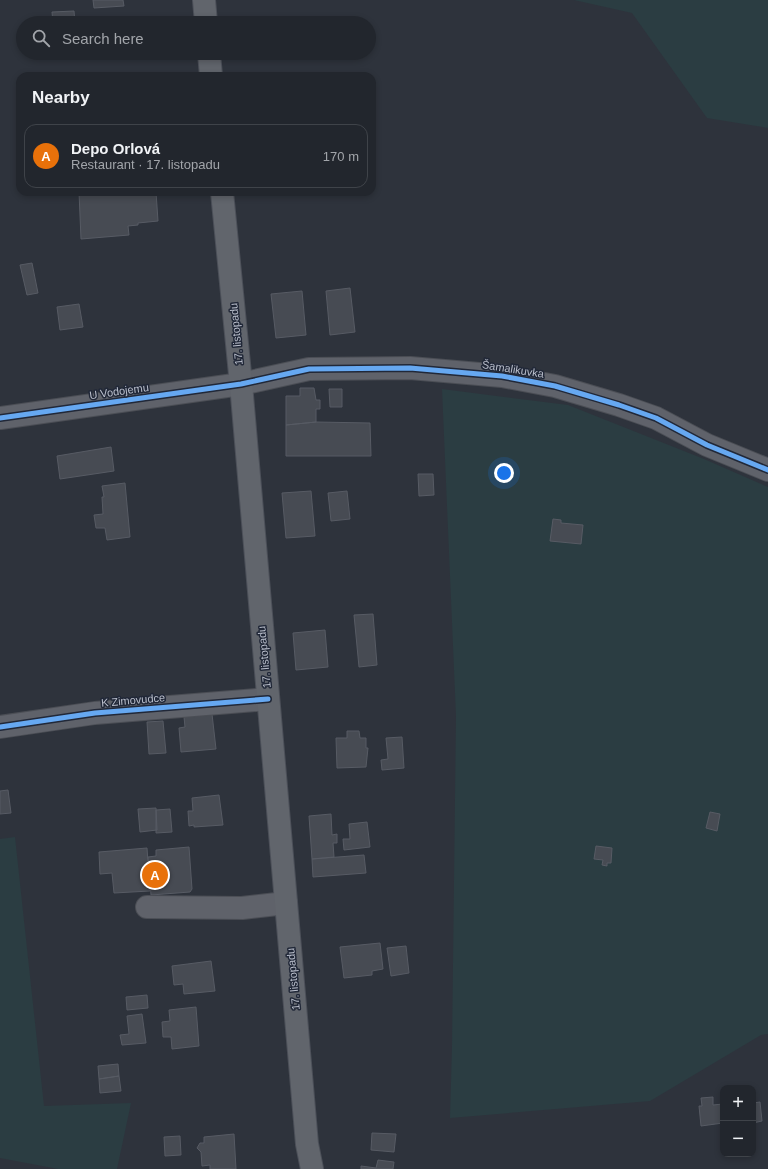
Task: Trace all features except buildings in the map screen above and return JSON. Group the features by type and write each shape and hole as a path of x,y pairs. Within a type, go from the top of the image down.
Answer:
{"main road":[{"path":"204,0 205,16"},
{"path":"210,60 211,72"},
{"name":"17. listopadu","path":"222,196 241,384 307,1144 312,1169"}],"street":[{"name":"Šamalikuvka","path":"241,384 309,369 410,368 502,376 555,386 619,405 656,418 707,445 768,470"},
{"name":"U Vodojemu","path":"0,418 241,384"},
{"name":"K Zimovudce","path":"0,727 95,713 268,699"},
{"path":"147,907 242,908 286,903"}],"shaded area":[{"path":"574,0 768,0 768,128 707,118 632,13"},
{"path":"442,389 568,405 704,459 768,487 768,1034 761,1035 650,1101 450,1118 456,716"},
{"path":"15,837 44,1106 131,1103 117,1169 58,1169 0,1158 0,839"}],"cycle path":[{"path":"0,418 241,384 309,369 410,368 502,376 555,386 619,405 656,418 707,445 768,470"},
{"path":"0,727 95,713 268,699"}],"place":[{"name":"Depo Orlová","path":"155,875"}]}
